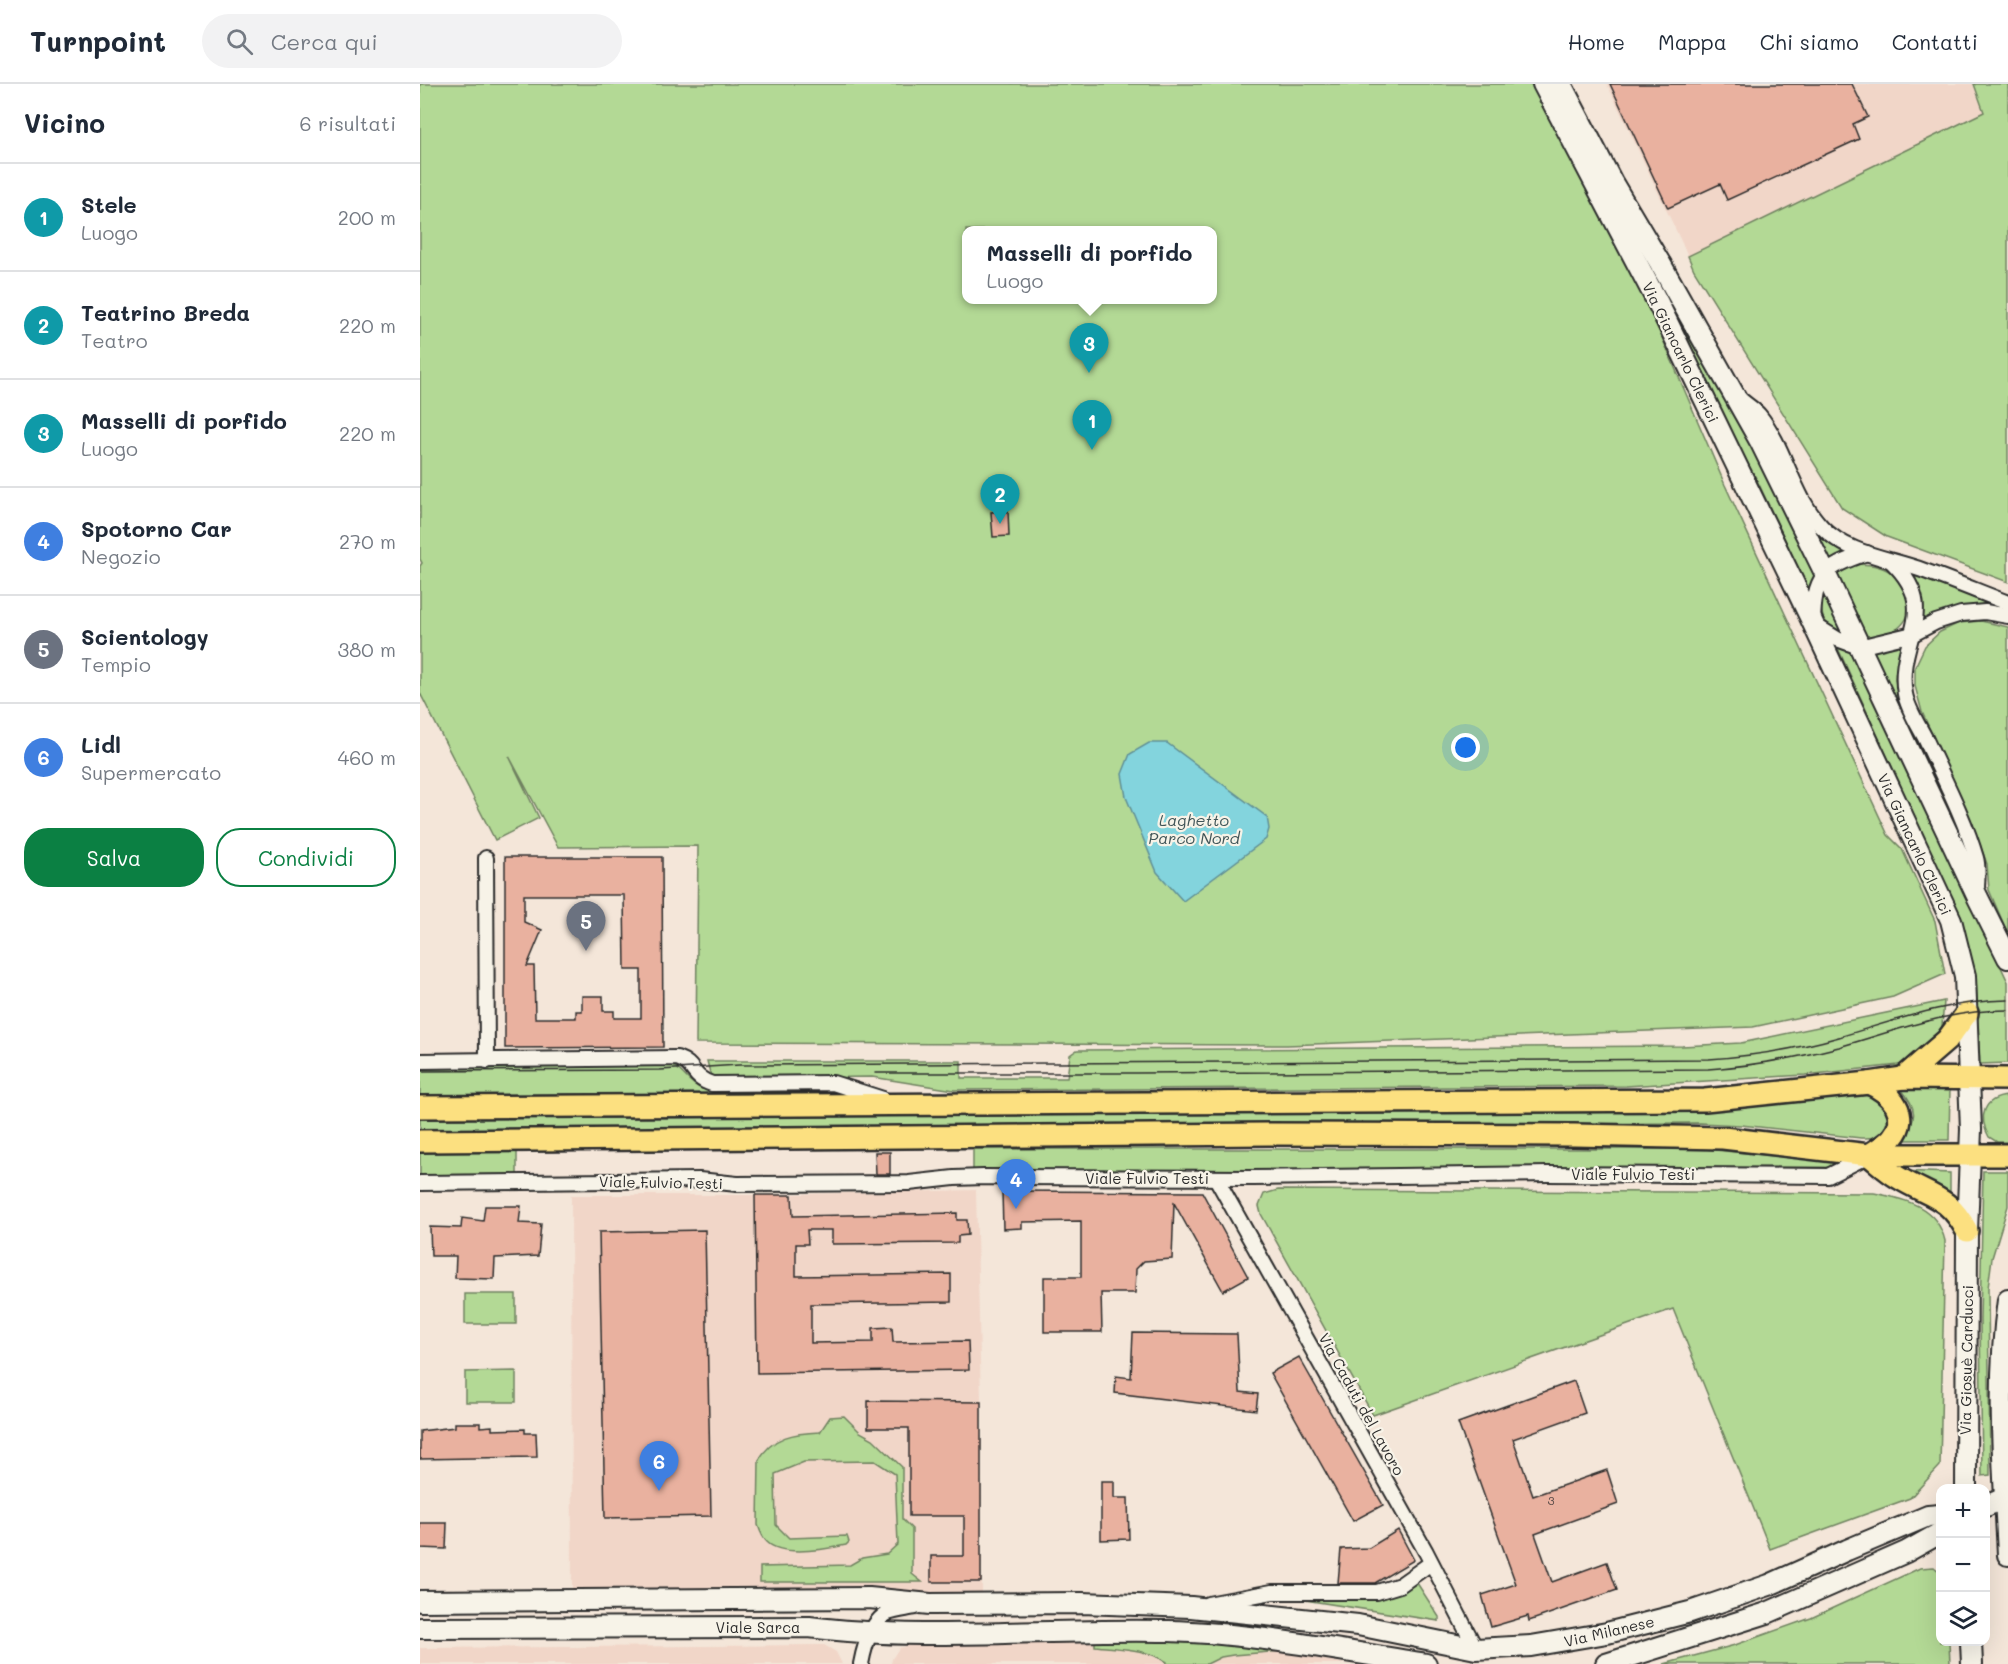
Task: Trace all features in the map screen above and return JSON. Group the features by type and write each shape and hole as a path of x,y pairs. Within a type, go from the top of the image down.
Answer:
{"main road":[{"path":"1903,1078 1947,1040 1967,1012"},
{"path":"420,1107 1705,1100 1903,1078 2008,1079"},
{"path":"1869,1083 1894,1100 1899,1114 1894,1136 1869,1155 1896,1177 1940,1198 1952,1208 1967,1231"},
{"name":"Viale Fulvio Testi","path":"420,1141 1256,1134 1574,1135 1723,1138 1869,1155 2008,1155"}],"street":[{"name":"Via Giancarlo Clerici","path":"1543,84 1659,306 1813,624 1951,920 1965,976 1968,1078"},
{"name":"Via Giancarlo Clerici","path":"1561,84 1612,182 1760,441 2008,958"},
{"name":"Via Giancarlo Clerici","path":"1733,394 1757,413 1767,426 1810,513 1822,528 1840,542 1890,561 1905,574 1914,592 1916,613 1913,634 1905,655 1902,674 1906,697 1950,792 1977,860 1978,898"},
{"path":"1825,573 1840,562 1867,553"},
{"path":"1890,561 1920,569 2008,603"},
{"name":"Via Giancarlo Clerici","path":"1813,624 1815,591 1825,573"},
{"path":"1813,624 1837,639 1859,646 1913,634 1936,622 1961,614 1985,612 2008,616"},
{"path":"486,858 487,1061"},
{"path":"420,1061 677,1058 689,1064 699,1078 712,1084 833,1083 897,1104"},
{"path":"1968,1078 1971,1154"},
{"name":"Via Giosuè Carducci","path":"1966,1484 1967,1231 1971,1154"},
{"name":"Viale Fulvio Testi","path":"420,1183 699,1180 736,1184 909,1183 984,1177 1216,1178 1548,1174 1828,1176 1869,1155"},
{"name":"Via Caduti del Lavoro","path":"1216,1178 1431,1563 1475,1656"},
{"path":"2008,1300 2003,1337 2008,1555"},
{"path":"1990,1504 2006,1497"},
{"name":"Via Milanese","path":"1082,1603 1191,1607 1358,1625 1475,1656 1607,1633 1690,1612 1769,1586 1847,1550 1928,1516 1936,1515"},
{"name":"Via Milanese","path":"1606,1664 1767,1613 1936,1537"},
{"path":"1191,1607 1272,1592 1377,1592 1400,1585 1431,1563"},
{"name":"Viale Sarca","path":"420,1601 869,1598 930,1604 1082,1603"},
{"path":"861,1664 871,1632 887,1613 930,1604"},
{"name":"Viale Sarca","path":"420,1628 809,1627 871,1632 958,1634 1167,1631 1322,1648 1426,1664"},
{"path":"1971,1646 1971,1664"}],"shaded area":[{"path":"1607,84 1974,84 1984,112 1688,256"},
{"path":"976,1190 981,1402 982,1594 572,1599 571,1195 752,1195"},
{"path":"1186,1639 1289,1652 1345,1664 891,1664 899,1648 913,1644"},
{"path":"824,1645 836,1652 842,1664 420,1664 420,1648"}],"green space":[{"path":"420,84 1537,84 1634,272 1725,485 1888,835 1902,849 1935,921 1945,974 1893,997 1753,1027 1287,1045 696,1043 698,846 558,847 509,756 539,818 495,840 420,693 420,566 422,563 420,559"},
{"path":"1974,84 2008,84 2008,582 1887,537 1842,508 1694,270 1688,256 1984,112"},
{"path":"1613,197 1772,485 1817,577 1810,593 1756,478 1703,383"},
{"path":"1817,534 1848,552 1830,561"},
{"path":"1850,564 1883,568 1901,582 1909,606 1908,615 1897,629 1865,637 1835,571"},
{"path":"1912,573 2008,608 2008,612 1984,608 1963,608 1943,612 1921,622 1920,597"},
{"path":"1823,587 1846,638 1831,628 1823,617 1821,604"},
{"path":"1981,621 2008,627 2008,934 1989,890 1987,864 1971,820 1922,712 1915,686 1915,667 1925,646 1940,632 1959,623"},
{"path":"1903,642 1895,674 1897,689 1938,778 1932,780 1873,651 1890,648"},
{"path":"1836,644 1851,649 2008,982 2008,1063 1980,1064 1976,978 1959,918"},
{"path":"1944,1001 1942,1026 1937,1038 1908,1064 1805,1075 1626,1086 954,1090 872,1077 717,1079 711,1077 707,1061 961,1061 961,1078 1067,1078 1070,1055 1077,1050 1682,1046 1741,1043"},
{"path":"669,1064 702,1089 824,1088 824,1093 420,1095 420,1066"},
{"path":"1950,1087 1949,1140 1901,1140 1911,1126 1914,1114 1910,1102 1900,1088"},
{"path":"1866,1095 1882,1102 1890,1115 1890,1122 1882,1134 1861,1138 1741,1125 1700,1123 420,1130 420,1119 1653,1112"},
{"path":"2008,1096 2008,1142 1997,1142 1989,1137 1986,1130 1985,1110 1993,1100"},
{"path":"973,1149 1705,1149 1835,1162 1835,1167 973,1171"},
{"path":"420,1152 517,1152 517,1174 420,1175"},
{"path":"1901,1171 1950,1173 1950,1192"},
{"path":"1983,1171 2008,1171 2008,1206 1992,1258 1988,1288 1990,1475 1982,1476 1980,1320"},
{"path":"1278,1190 1874,1193 1918,1206 1935,1220 1945,1241 1940,1466 1910,1498 1770,1549 1673,1309 1373,1415 1261,1214 1259,1206 1264,1194"},
{"path":"465,1294 516,1294 516,1324 465,1324"},
{"path":"516,1371 516,1402 465,1402 465,1372"},
{"path":"844,1416 860,1432 873,1439 902,1467 902,1519 912,1529 912,1574 922,1582 760,1582 760,1567 850,1565 862,1558 887,1554 898,1544 895,1474 875,1461 804,1462 775,1474 776,1525 789,1538 847,1536 849,1542 846,1545 794,1551 774,1547 760,1532 758,1525 759,1460 764,1452 785,1437 820,1432 830,1417"},
{"path":"1920,1568 1936,1569 1936,1646 1949,1646 1950,1664 1664,1664 1735,1645 1811,1618"},
{"path":"1417,1583 1439,1617 1439,1621 1299,1599 1299,1597 1392,1594"},
{"path":"1095,1641 1186,1641 1282,1651 1221,1657 1207,1664 1166,1664 1167,1662 1159,1657 1150,1654 1095,1646"}],"water":[{"name":"Laghetto Parco Nord","path":"1149,743 1167,743 1267,817 1269,829 1266,839 1183,901 1157,872 1126,797 1122,774 1130,754"}],"building":[{"path":"1610,84 1852,84 1868,117 1853,124 1859,139 1727,200 1720,184 1668,208"},
{"path":"1008,511 1009,536 993,537 991,512"},
{"path":"505,857 662,857 663,1047 505,1048","holes":["524,895 624,895 625,970 641,970 641,1018 614,1018 614,1011 603,1011 603,996 582,996 582,1011 576,1011 576,1018 535,1018 534,966 527,966 542,930 524,922"]},
{"path":"875,1152 890,1152 890,1174 876,1174"},
{"path":"1002,1191 1202,1192 1248,1277 1223,1291 1174,1203 1172,1259 1144,1261 1136,1269 1135,1293 1101,1293 1102,1332 1044,1332 1044,1277 1081,1277 1081,1221 1022,1222 1022,1228 1003,1229"},
{"path":"755,1195 792,1195 793,1216 957,1213 957,1220 967,1220 968,1235 958,1236 958,1243 832,1244 832,1230 807,1230 808,1244 796,1244 796,1276 951,1274 951,1302 811,1304 811,1343 873,1342 873,1328 892,1327 893,1342 968,1341 969,1370 757,1373"},
{"path":"485,1206 521,1206 519,1223 541,1224 538,1256 495,1258 494,1279 455,1278 456,1256 431,1256 430,1227 461,1228 462,1218 483,1221"},
{"path":"705,1230 711,1516 605,1518 599,1232"},
{"path":"1133,1333 1237,1334 1240,1392 1258,1394 1256,1410 1115,1393 1116,1376 1131,1378"},
{"path":"1299,1357 1383,1505 1353,1521 1270,1373"},
{"path":"1574,1381 1585,1413 1513,1439 1533,1496 1607,1470 1618,1504 1535,1534 1552,1582 1607,1562 1617,1590 1529,1621 1528,1616 1491,1627 1482,1595 1516,1584 1458,1423"},
{"path":"868,1401 981,1402 981,1582 931,1582 931,1556 964,1556 964,1516 909,1516 909,1428 868,1428"},
{"path":"455,1423 480,1423 480,1427 492,1426 492,1430 525,1429 525,1433 536,1433 537,1457 420,1459 420,1431 455,1427"},
{"path":"1101,1481 1114,1481 1114,1498 1128,1498 1129,1539 1101,1540"},
{"path":"420,1523 447,1523 446,1549 420,1548"},
{"path":"1398,1530 1414,1560 1375,1583 1338,1583 1341,1549 1369,1548"}],"tram line":[{"path":"420,1071 660,1070 739,1065 1709,1059 1791,1048 1943,1008 2008,1000"},
{"path":"875,1073 1708,1069 1758,1064 1807,1055 1943,1017 2008,1010"}],"place":[{"name":"Masselli di porfido","path":"1089,373"},
{"name":"Stele","path":"1092,450"},
{"name":"Teatrino Breda","path":"1000,524"},
{"name":"Scientology","path":"586,951"},
{"name":"Spotorno Car","path":"1016,1209"},
{"name":"Lidl","path":"659,1491"}]}
